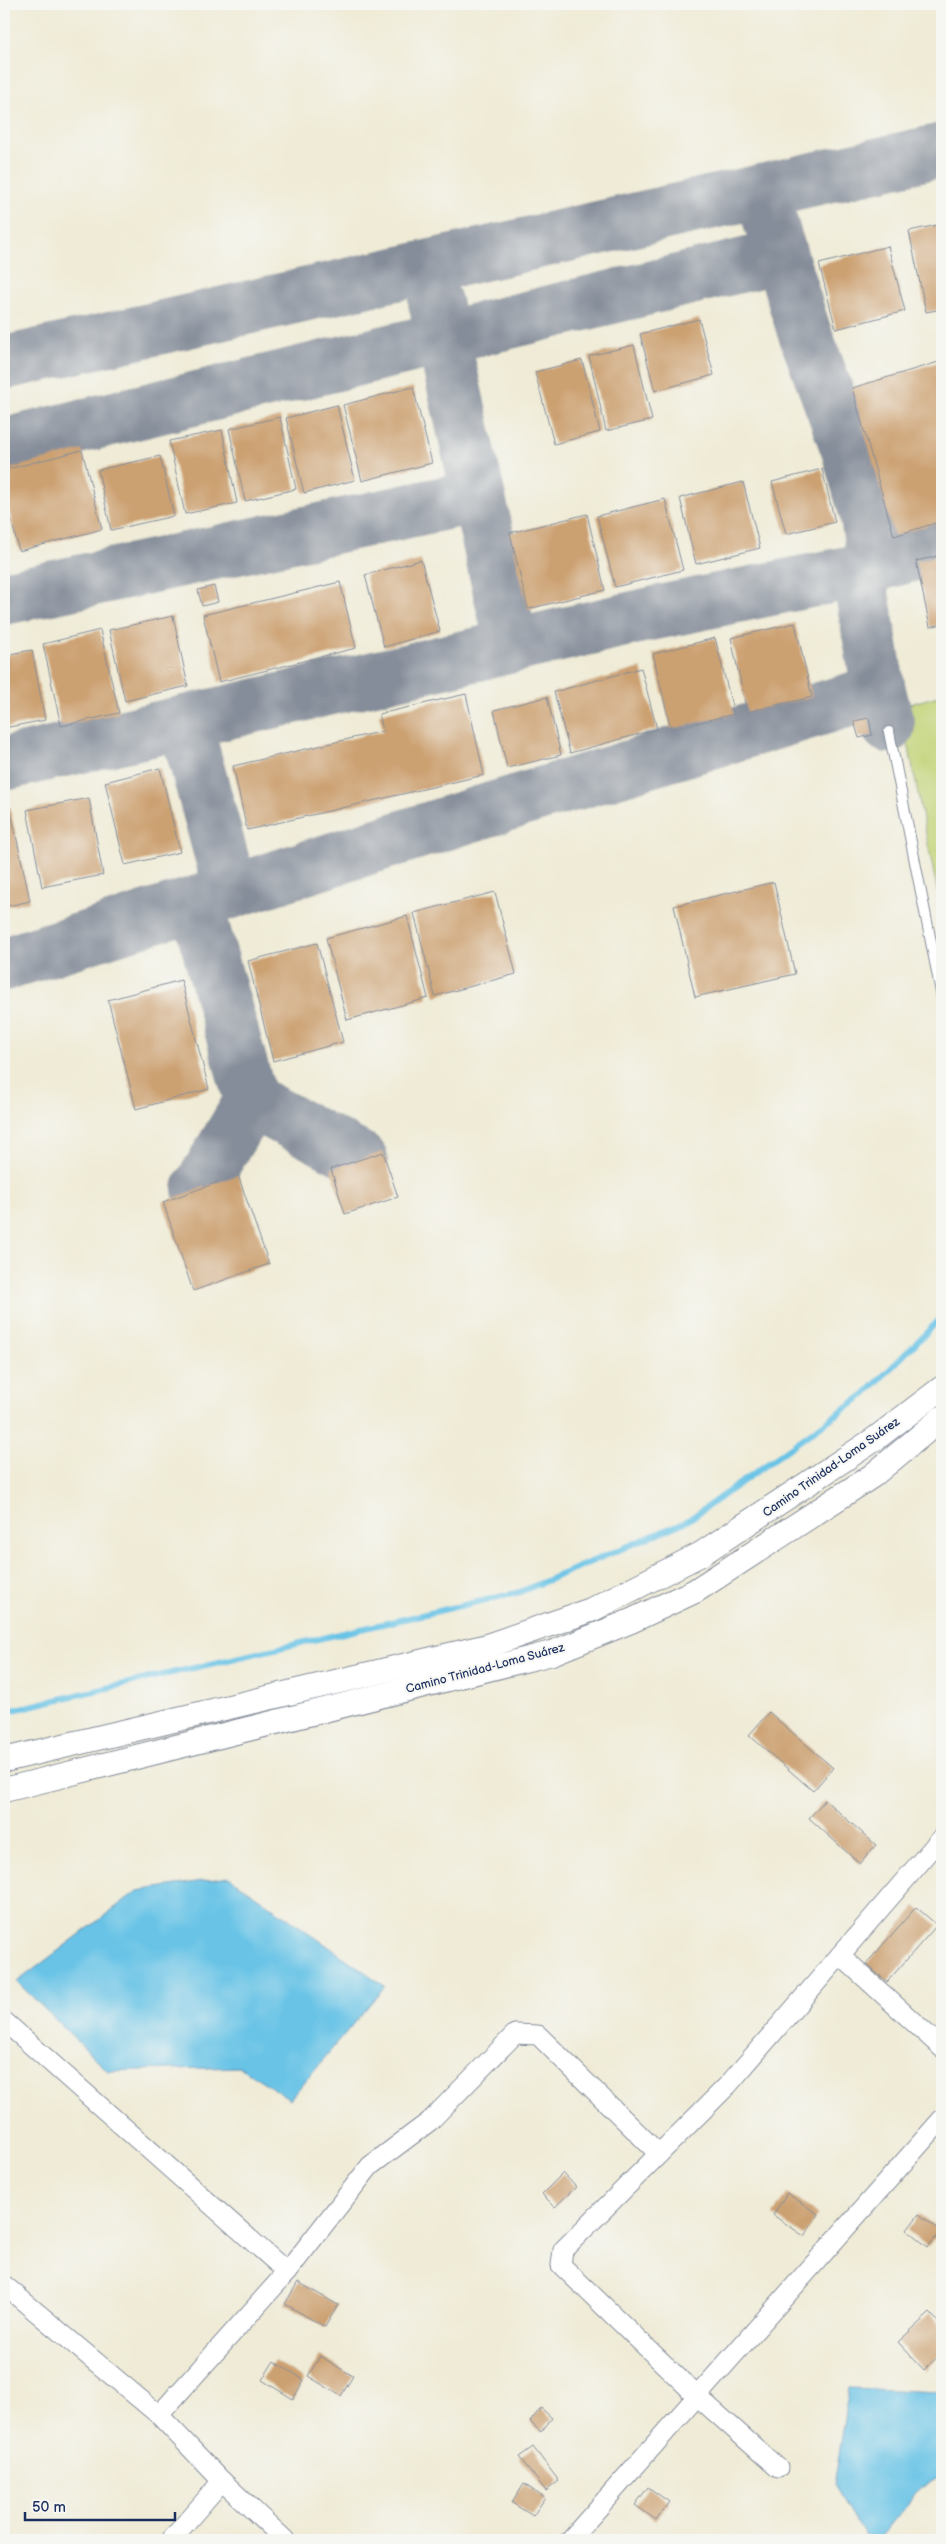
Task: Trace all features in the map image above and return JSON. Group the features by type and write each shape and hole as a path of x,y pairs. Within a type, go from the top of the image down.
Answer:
{"street":[{"name":"Camino Trinidad-Loma Suárez","path":"4,1760 484,1647 590,1610 709,1549 875,1439 942,1388"},
{"name":"Camino Trinidad-Loma Suárez","path":"4,1790 552,1653 632,1621 695,1591 856,1486 942,1418"},
{"path":"778,2468 697,2396 561,2265 563,2250 728,2085 942,1837"},
{"path":"840,1955 942,2048"},
{"path":"4,2021 287,2272"},
{"path":"159,2415 287,2272 370,2166 430,2121 515,2034 538,2035 659,2154"},
{"path":"570,2540 942,2119"},
{"path":"4,2285 159,2415 222,2481 285,2540"},
{"path":"171,2540 222,2481"}],"lane":[{"path":"889,732 942,997"}],"green space":[{"path":"942,695 942,915 902,706"}],"water":[{"path":"229,1877 385,1986 290,2099 240,2067 108,2071 17,1982 137,1891"},
{"path":"850,2388 939,2392 942,2397 942,2475 919,2490 878,2540 867,2540 834,2485"}],"building":[{"path":"942,224 942,309 926,312 909,231"},
{"path":"888,246 905,311 836,329 819,264"},
{"path":"699,319 714,375 655,391 640,334"},
{"path":"634,345 652,420 606,431 589,356"},
{"path":"582,360 600,432 554,444 535,372"},
{"path":"942,361 942,521 894,536 852,388"},
{"path":"413,387 432,463 362,481 343,405"},
{"path":"337,405 355,480 304,493 286,418"},
{"path":"280,417 296,489 245,501 229,429"},
{"path":"222,430 237,503 185,514 169,441"},
{"path":"82,450 102,529 19,551 4,490 4,470"},
{"path":"160,456 174,516 111,530 98,470"},
{"path":"822,469 835,522 786,534 772,482"},
{"path":"743,482 760,548 696,564 680,498"},
{"path":"665,499 683,570 615,587 597,516"},
{"path":"587,514 605,590 528,609 510,533"},
{"path":"942,555 942,624 930,627 916,561"},
{"path":"421,560 440,631 384,647 365,575"},
{"path":"340,582 356,648 219,682 203,615"},
{"path":"214,586 218,602 202,606 198,590"},
{"path":"173,616 188,686 125,701 109,630"},
{"path":"795,623 812,697 747,712 731,638"},
{"path":"100,630 119,713 61,726 43,644"},
{"path":"715,638 734,714 671,729 653,654"},
{"path":"32,650 45,720 4,728 4,655"},
{"path":"641,668 657,729 570,753 554,692"},
{"path":"466,694 484,775 247,830 233,766 383,731 379,714"},
{"path":"547,697 561,755 507,768 494,710"},
{"path":"869,718 872,735 859,738 854,721"},
{"path":"160,768 180,852 125,865 105,782"},
{"path":"89,798 103,875 42,887 27,810"},
{"path":"10,807 30,901 4,907 4,809"},
{"path":"774,882 795,974 695,997 674,906"},
{"path":"495,892 516,974 435,996 414,913"},
{"path":"407,916 428,998 347,1020 326,938"},
{"path":"317,943 343,1042 273,1061 248,961"},
{"path":"181,980 209,1089 136,1109 108,1000"},
{"path":"383,1152 398,1197 345,1214 331,1169"},
{"path":"238,1175 269,1264 193,1291 163,1202"},
{"path":"769,1712 833,1768 813,1791 749,1735"},
{"path":"825,1800 876,1845 860,1864 809,1818"},
{"path":"916,1907 937,1925 887,1982 866,1964"},
{"path":"563,2173 576,2187 555,2207 542,2194"},
{"path":"787,2193 818,2214 804,2236 773,2215"},
{"path":"919,2214 941,2231 928,2247 907,2230"},
{"path":"298,2282 338,2305 325,2327 285,2304"},
{"path":"930,2313 942,2326 942,2353 924,2370 898,2342"},
{"path":"320,2356 353,2376 341,2396 308,2376"},
{"path":"274,2361 304,2380 293,2399 262,2380"},
{"path":"541,2408 552,2418 541,2432 530,2422"},
{"path":"533,2447 559,2481 546,2491 519,2457"},
{"path":"524,2484 545,2498 533,2516 512,2503"},
{"path":"648,2487 669,2502 656,2520 635,2505"}],"waterway":[{"path":"4,1712 520,1592 687,1521 864,1395 942,1317"}],"taxiway":[{"path":"4,363 942,150"},
{"path":"4,764 655,613 858,571 875,565 866,512 848,450 803,328 761,191"},
{"path":"4,445 781,256"},
{"path":"435,302 512,646"},
{"path":"4,598 478,496"},
{"path":"875,565 942,547"},
{"path":"858,571 879,691 888,726"},
{"path":"4,964 472,815 879,691"},
{"path":"185,722 231,892"},
{"path":"196,903 251,1101 199,1189"},
{"path":"251,1101 361,1159"}]}
